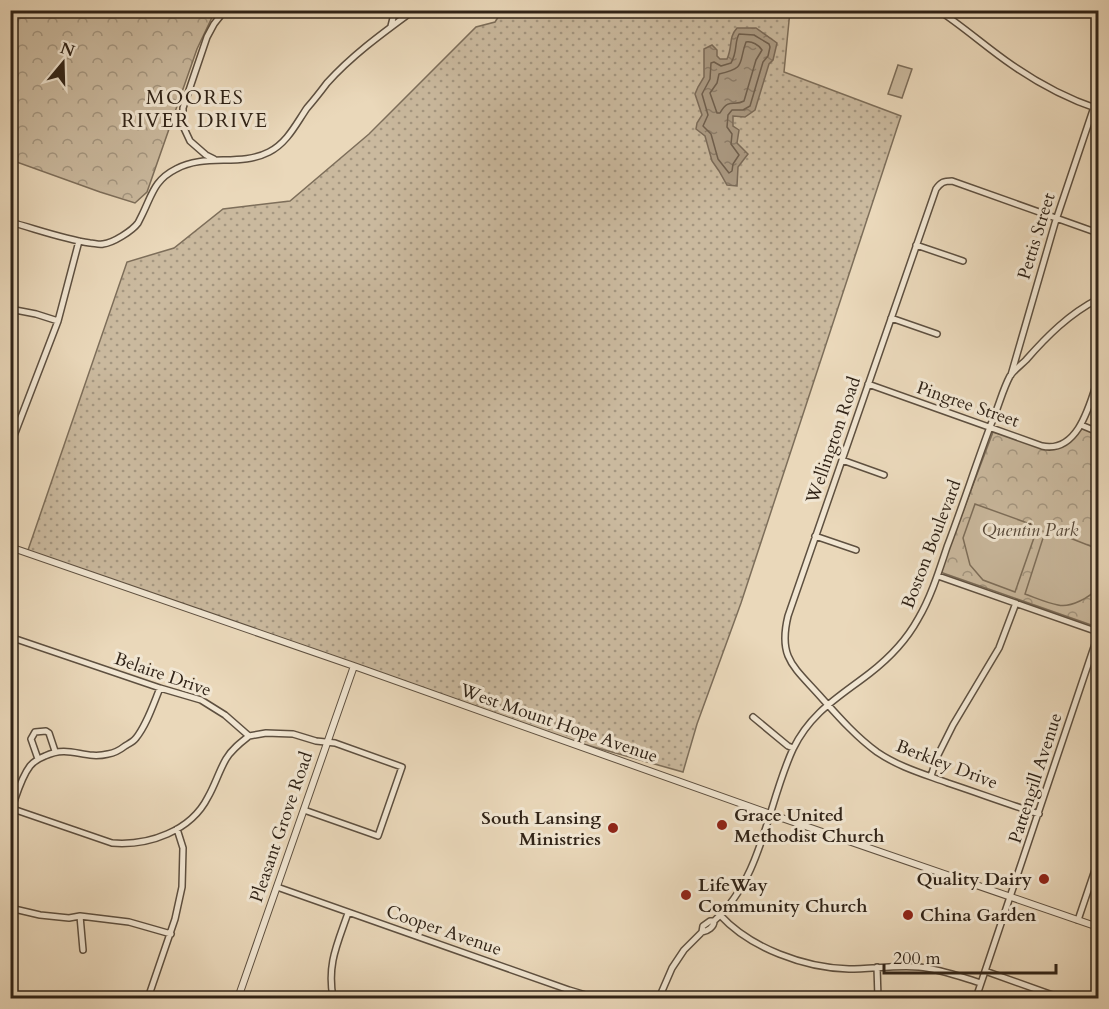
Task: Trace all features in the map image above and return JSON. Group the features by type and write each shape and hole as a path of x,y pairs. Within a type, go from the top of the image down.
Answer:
{"street":[{"path":"216,160 206,155 190,141 185,133 182,118 186,97 207,37 225,10"},
{"path":"390,27 395,10"},
{"path":"10,222 79,241 103,244 114,240 138,223 155,186 165,175 177,168 216,160 257,157 277,147 292,132 328,82 351,59 414,10"},
{"path":"938,10 1020,70 1050,88 1096,108"},
{"name":"Pettis Street","path":"1011,375 1057,218 1096,108"},
{"name":"Wellington Road","path":"827,704 790,662 784,637 788,616 936,189 940,183 952,181 1057,218"},
{"path":"1057,218 1098,232"},
{"path":"10,446 58,321 79,241"},
{"path":"916,246 963,261"},
{"name":"Boston Boulevard","path":"658,999 672,968 684,950 702,932 703,927 710,921 714,921 732,901 748,875 793,748 806,728 827,704 872,672 907,636 924,609 1011,375 1050,333 1098,299"},
{"path":"10,309 58,321"},
{"path":"891,318 937,334"},
{"path":"1098,379 1081,425 1098,432"},
{"name":"Pingree Street","path":"868,384 1042,446 1059,446 1081,425"},
{"path":"842,460 884,475"},
{"path":"816,536 856,550"},
{"path":"10,561 13,548"},
{"name":"West Mount Hope Avenue","path":"13,548 354,666 769,814 1098,927"},
{"path":"938,576 1098,633"},
{"path":"931,776 953,724 999,648 1016,603"},
{"name":"Pattengill Avenue","path":"976,999 1098,633"},
{"name":"Belaire Drive","path":"10,637 201,700 225,715 249,736"},
{"name":"Pleasant Grove Road","path":"238,999 354,666"},
{"path":"160,688 135,740 111,754 90,755 66,750 55,751 38,759 30,766 23,779 11,810 112,843 147,841 177,830 196,815 208,799 226,758 236,746 249,736 266,733 293,734 316,741 335,743 402,767 378,837 304,810"},
{"name":"Berkley Drive","path":"827,704 877,752 905,767 1038,814"},
{"path":"753,717 790,748 793,748"},
{"path":"38,759 31,739 35,732 49,733 55,751"},
{"path":"148,999 176,919 182,887 183,848 177,830"},
{"path":"1078,920 1098,861"},
{"name":"Cooper Avenue","path":"277,887 569,990 602,999"},
{"path":"10,908 40,915 69,918 80,916 129,922 171,934"},
{"path":"333,999 331,966 348,913"},
{"path":"720,915 758,943 809,964 848,969 918,967 981,983"},
{"path":"80,916 83,950"},
{"path":"877,968 878,999"},
{"path":"985,971 1062,999"},
{"path":"566,999 569,990"}],"green space":[{"path":"10,11 215,11 197,49 147,192 135,203 11,160"},
{"path":"502,11 790,11 784,72 901,116 741,603 697,724 683,772 537,731 27,553 127,262 174,248 223,209 290,201 369,134 476,27 495,22"},
{"path":"898,65 912,69 902,98 888,94"},
{"name":"Quentin Park","path":"1082,425 1098,431 1097,627 940,572 993,432 1042,445 1060,447"},
{"path":"975,504 1033,525 1036,532 1015,592 983,580 970,565 963,538"},
{"path":"1052,531 1098,549 1098,588 1085,598 1069,605 1054,604 1025,594 1044,535"}],"water":[{"path":"737,28 756,28 777,43 755,110 745,117 733,116 733,126 739,130 737,143 748,154 738,167 737,186 727,185 712,161 705,136 696,129 702,115 695,94 704,77 704,49 712,45 717,50 717,56 720,59 727,59 732,35"}],"place":[{"name":"Grace United Methodist Church","path":"722,825"},
{"name":"South Lansing Ministries","path":"613,828"},
{"name":"Quality Dairy","path":"1044,879"},
{"name":"LifeWay Community Church","path":"686,895"},
{"name":"China Garden","path":"908,915"}],"district":[{"name":"MOORES RIVER DRIVE","path":"195,108"}]}
